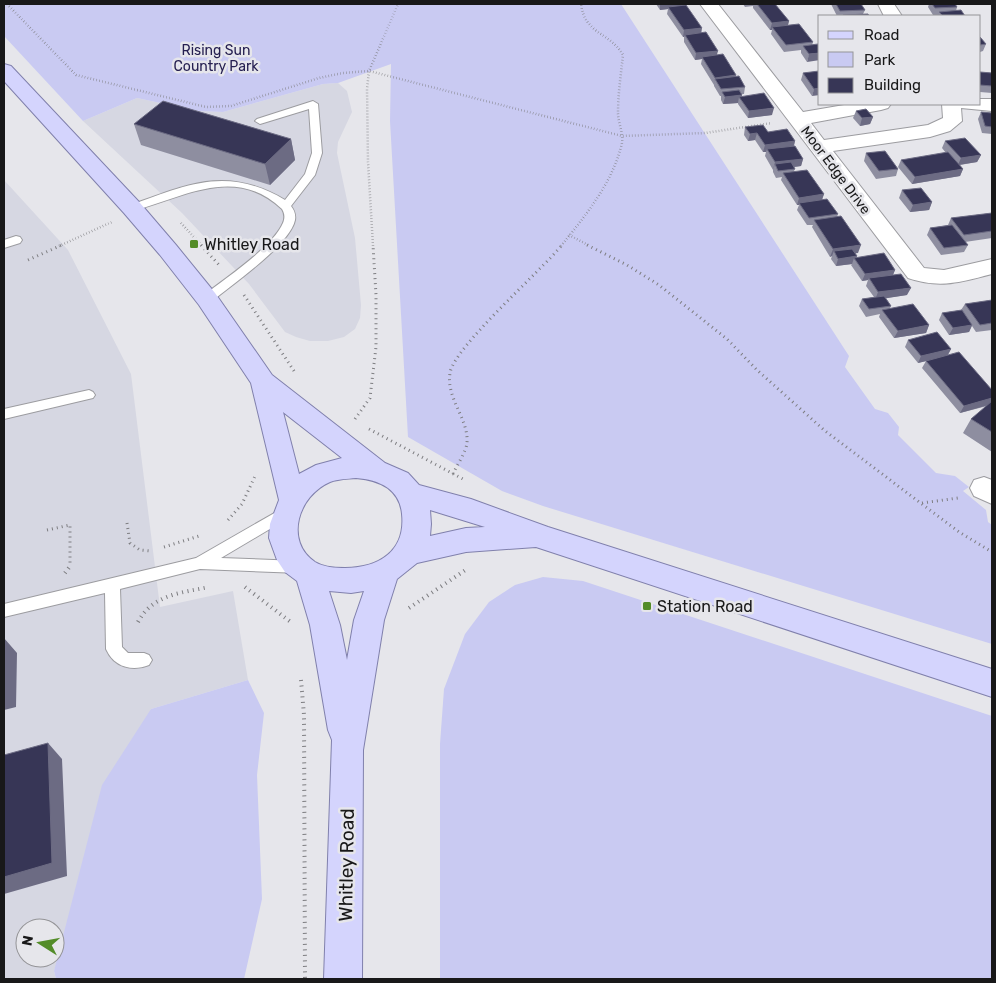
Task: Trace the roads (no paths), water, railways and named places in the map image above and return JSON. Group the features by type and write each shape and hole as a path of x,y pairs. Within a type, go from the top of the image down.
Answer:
{"main road":[{"path":"5,73 126,214 207,300 263,382 375,470 400,482 412,494 417,508 418,525 397,562"},
{"path":"263,382 288,506 282,529 284,543 290,556 304,570 331,580 350,581 367,578 397,562 466,540 542,537"},
{"path":"288,506 314,477 325,472 356,468 375,470"},
{"path":"412,494 471,510 542,537 992,682"},
{"name":"Whitley Road","path":"343,979 347,750 369,620 397,562"},
{"name":"Whitley Road","path":"304,570 325,625 347,750"}],"street":[{"name":"Moor Edge Drive","path":"709,4 916,272 930,278 940,278 992,267"},
{"path":"886,4 893,15"},
{"path":"798,119 875,105"},
{"path":"819,147 930,131 943,127 952,121 951,105"}],"lane":[{"path":"260,121 313,104 316,153 310,175 286,206"},
{"path":"126,214 192,188 230,182 254,186 269,193 286,206 290,214 290,222 277,240 207,300"},
{"path":"4,244 16,240"},
{"path":"4,414 89,395"},
{"path":"200,564 288,506"},
{"path":"4,611 200,564 304,570"},
{"path":"112,585 114,649 118,657 124,660 144,660"}],"place":[{"name":"Whitley Road","path":"194,244"},
{"name":"Station Road","path":"647,606"}],"park label":[{"name":"Rising Sun Country Park","path":"216,58"}]}
